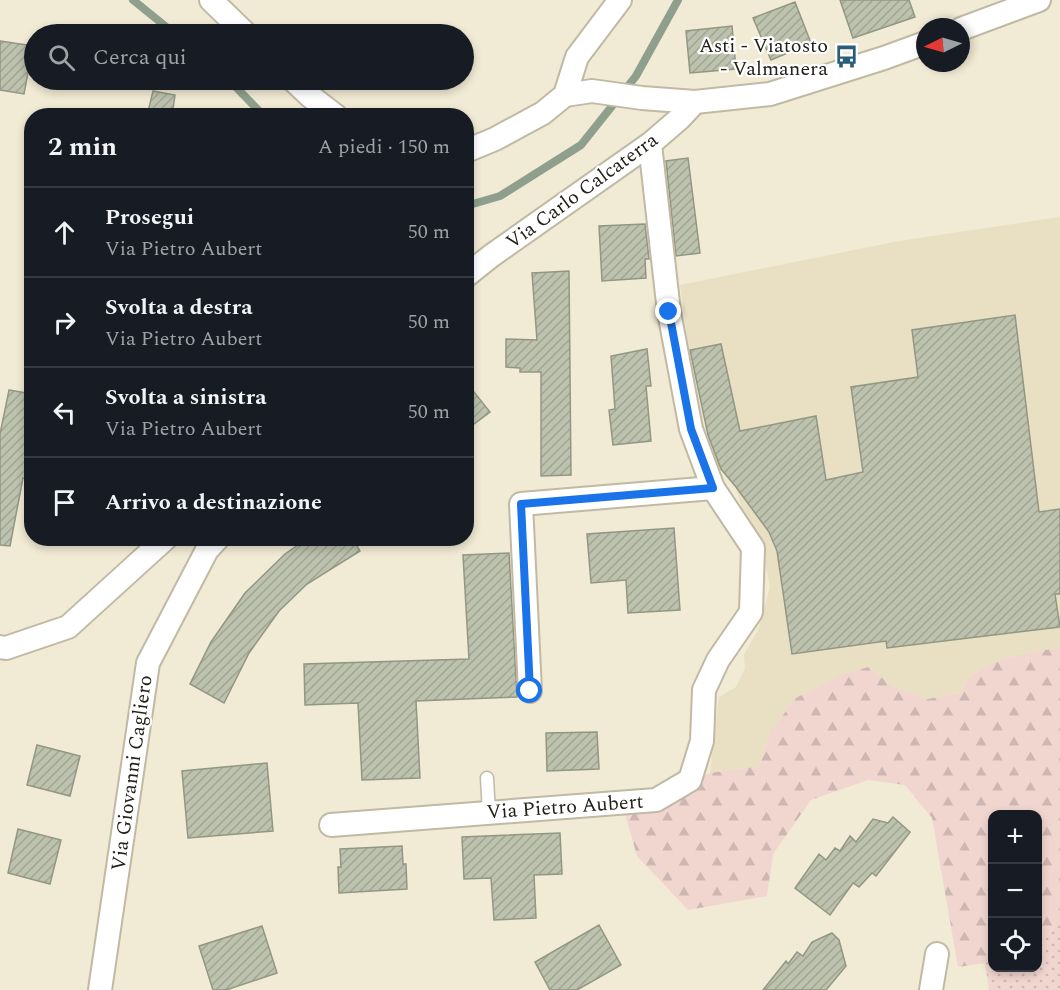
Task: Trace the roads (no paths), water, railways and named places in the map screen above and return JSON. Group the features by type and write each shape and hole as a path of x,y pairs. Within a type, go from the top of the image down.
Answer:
{"street":[{"path":"211,0 236,24"},
{"path":"565,95 577,57 620,0"},
{"path":"970,26 1039,0"},
{"path":"474,148 543,113 565,95 592,91 695,102 770,94 916,46"},
{"path":"304,90 326,108"},
{"name":"Via Carlo Calcaterra","path":"474,270 650,144 695,102"},
{"name":"Via Pietro Aubert","path":"332,825 656,800 690,780 702,741 704,690 718,660 751,612 753,548 713,488 691,429 669,312 650,144"},
{"path":"530,691 521,504 713,488"},
{"path":"0,647 6,648 68,627 157,546"},
{"name":"Via Giovanni Cagliero","path":"100,990 148,663 211,546"},
{"path":"931,990 937,954"}],"lane":[{"path":"487,778 489,813"}],"waterway":[{"path":"133,0 163,24"},
{"path":"474,204 500,196 581,145 636,76 678,0"},
{"path":"239,90 256,108"}],"place":[{"name":"Asti - Viatosto - Valmanera","path":"846,57"}]}
